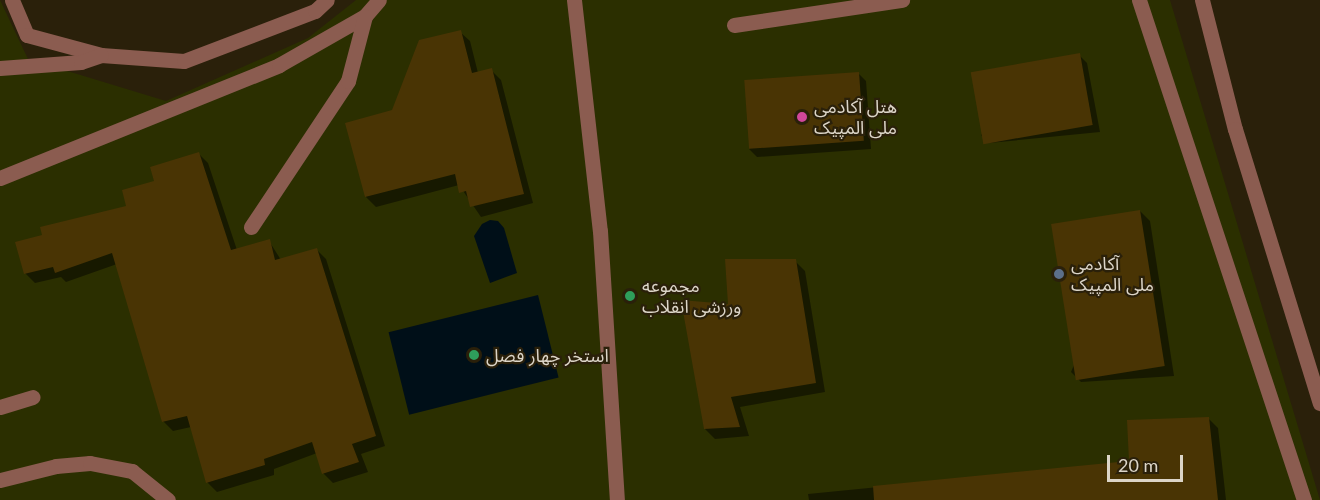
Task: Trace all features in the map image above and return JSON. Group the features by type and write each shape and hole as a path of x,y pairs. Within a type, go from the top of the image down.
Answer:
{"lane":[{"path":"12,0 27,35"},
{"path":"19,0 27,35"},
{"path":"27,35 101,55 184,61 315,11 327,0"},
{"path":"0,178 279,65 364,16 379,0"},
{"path":"573,0 600,231 617,500"},
{"path":"734,25 902,0"},
{"path":"1139,0 1304,500"},
{"path":"1202,0 1235,129 1320,403"},
{"path":"251,227 348,81 364,16"},
{"path":"0,68 81,62 101,55"},
{"path":"0,407 33,397"},
{"path":"0,480 56,466 90,463 132,471 166,496"}],"green space":[{"name":"مجموعه ورزشی انقلاب","path":"0,0 28,59 166,101 308,38 356,0 1170,0 1320,500 0,500"}],"shaded area":[{"path":"490,220 498,221 504,228 517,273 490,283 474,236 482,224"},
{"name":"استخر چهار فصل","path":"538,295 559,377 409,415 389,332"}],"building":[{"path":"461,30 472,73 492,68 524,194 470,207 466,191 459,193 455,174 365,197 345,123 392,110 419,40"},
{"path":"1080,53 1093,125 983,144 971,72"},
{"path":"859,72 864,141 749,149 744,80"},
{"path":"199,152 231,250 270,239 275,260 317,248 376,436 352,444 359,462 322,474 312,442 264,459 265,465 206,483 187,416 162,422 112,253 55,273 53,267 24,274 15,242 42,235 40,227 126,206 122,190 154,181 150,167"},
{"path":"1140,210 1165,366 1076,380 1051,224"},
{"path":"725,259 796,259 816,383 731,397 740,427 704,429 681,300 728,304"},
{"path":"1209,417 1218,500 874,500 873,486 1129,461 1127,420"}],"place":[{"name":"هتل آکادمی ملی المپیک","path":"802,117"},
{"name":"آکادمی ملی المپیک","path":"1059,274"},
{"name":"مجموعه ورزشی انقلاب","path":"630,296"},
{"name":"استخر چهار فصل","path":"474,355"}]}
